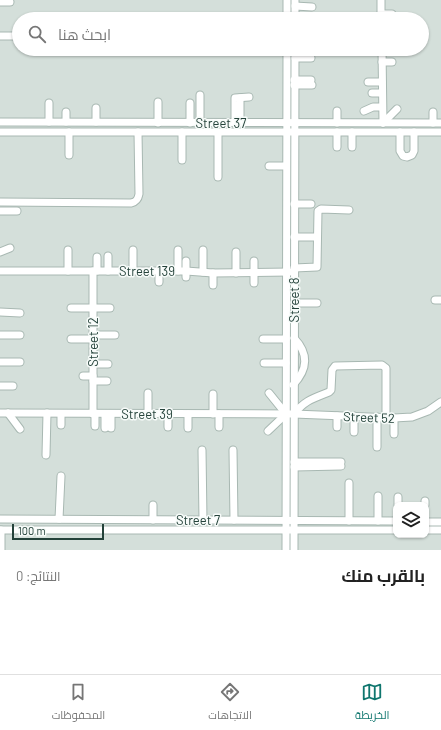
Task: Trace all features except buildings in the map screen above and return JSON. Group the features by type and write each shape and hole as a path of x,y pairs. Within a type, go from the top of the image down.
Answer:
{"street":[{"path":"287,0 287,12"},
{"path":"381,0 381,12"},
{"path":"0,2 10,2"},
{"path":"295,3 312,7"},
{"path":"0,36 12,36"},
{"name":"Street 8","path":"286,550 286,530 290,521 294,464 286,363 287,56"},
{"path":"382,56 383,123"},
{"path":"295,58 311,58"},
{"name":"Street 8","path":"294,550 294,530 290,521 290,414 294,385 295,58"},
{"path":"382,62 392,62"},
{"path":"294,82 312,83"},
{"path":"368,82 382,82"},
{"path":"372,93 382,93"},
{"path":"200,95 200,123"},
{"path":"238,123 238,98 249,97"},
{"path":"158,102 158,123"},
{"path":"49,103 49,122"},
{"path":"190,103 190,123"},
{"path":"364,111 373,107 382,107"},
{"path":"96,108 96,122"},
{"path":"383,123 397,109"},
{"path":"337,111 337,123"},
{"path":"66,112 66,122"},
{"path":"433,112 433,123"},
{"name":"Street 37","path":"0,122 441,123"},
{"name":"Street 37","path":"0,132 441,132"},
{"path":"69,132 69,155"},
{"path":"0,202 135,202 139,194 138,132"},
{"path":"182,132 182,160"},
{"path":"218,132 218,177"},
{"path":"337,132 337,147"},
{"path":"352,132 352,148"},
{"path":"400,132 400,151 403,156 407,157 412,155 414,151 414,132"},
{"path":"269,166 286,166"},
{"path":"294,204 311,204"},
{"path":"294,237 317,237 319,210 349,210"},
{"path":"0,211 17,211"},
{"name":"Street 139","path":"0,271 34,267 68,271 159,271 186,274 203,272 286,272 294,268 317,265 317,237"},
{"path":"0,252 10,248"},
{"path":"68,250 68,271"},
{"path":"133,250 133,271"},
{"path":"178,250 178,272"},
{"path":"203,250 203,272"},
{"path":"236,252 236,273"},
{"path":"108,256 108,271"},
{"name":"Street 12","path":"96,426 94,414 93,337 95,271 97,257"},
{"path":"186,261 186,274"},
{"path":"254,261 254,283"},
{"path":"159,271 159,282"},
{"path":"213,273 213,285"},
{"path":"294,303 317,303"},
{"path":"0,308 20,310 0,312"},
{"path":"71,310 110,308"},
{"path":"0,335 20,335"},
{"path":"71,339 115,336"},
{"path":"294,338 302,348 305,361 304,370 294,385"},
{"path":"263,339 286,339"},
{"path":"0,362 20,362"},
{"path":"264,363 286,363"},
{"path":"93,364 108,364"},
{"path":"268,431 307,401 329,392 331,390 332,370 335,366 382,365 386,368 386,418"},
{"path":"83,376 107,381"},
{"path":"0,386 13,386"},
{"path":"148,393 148,414"},
{"path":"269,393 290,414"},
{"path":"213,394 219,427"},
{"name":"Street 52","path":"290,414 386,418 412,417 428,411 441,402"},
{"name":"Street 39","path":"0,413 290,414"},
{"path":"8,414 20,429"},
{"path":"46,455 47,414"},
{"path":"61,414 61,425"},
{"path":"108,414 108,428"},
{"path":"168,414 168,427"},
{"path":"188,414 188,428"},
{"path":"337,416 337,427"},
{"path":"354,416 354,432"},
{"path":"377,417 377,447"},
{"path":"394,418 394,434"},
{"path":"202,450 203,520"},
{"path":"233,450 234,520"},
{"path":"294,464 341,464"},
{"path":"59,519 61,476"},
{"path":"348,483 349,521"},
{"path":"378,496 378,521"},
{"path":"398,497 398,502"},
{"path":"153,505 153,520"},
{"name":"Street 7","path":"0,519 393,521"},
{"path":"429,522 441,522"},
{"path":"0,530 1,550"},
{"name":"Street 7","path":"0,530 393,530"},
{"path":"429,530 441,530"}],"shaded area":[{"path":"0,0 441,0 441,550 0,550"}]}
